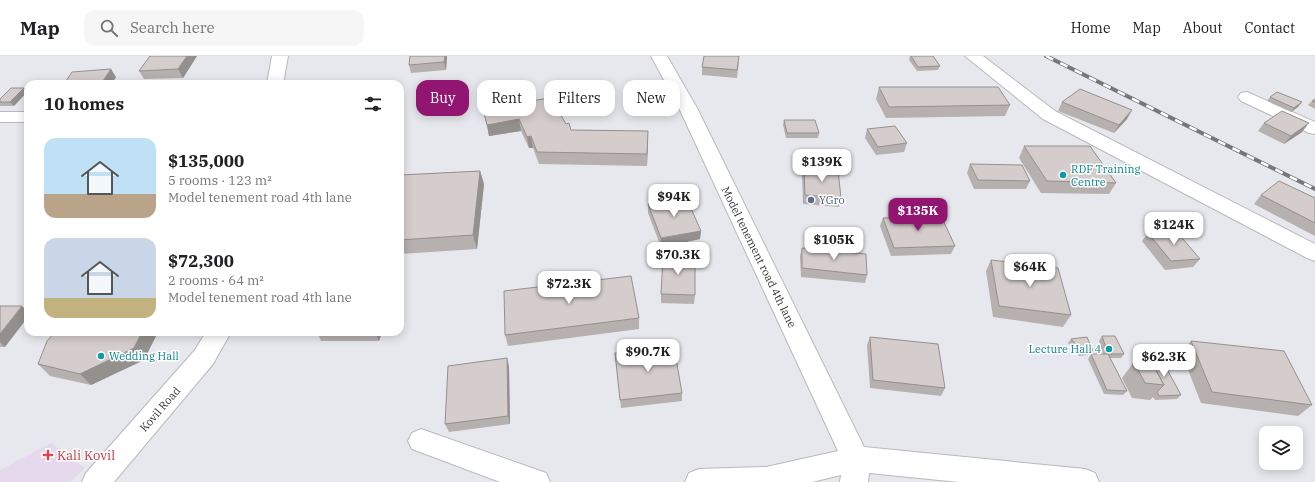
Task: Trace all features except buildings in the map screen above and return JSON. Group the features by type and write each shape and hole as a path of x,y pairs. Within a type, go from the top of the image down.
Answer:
{"street":[{"path":"276,80 280,56"},
{"name":"Model tenement road 4th lane","path":"658,56 688,108 855,471"},
{"path":"973,56 1049,115 1315,253"},
{"path":"1247,97 1315,129"},
{"path":"0,117 24,117"},
{"name":"Kovil Road","path":"96,482 204,357 217,336"},
{"path":"421,441 536,482"},
{"path":"699,482 765,481 855,471 1085,482"}],"shaded area":[{"name":"Kali Kovil","path":"51,443 85,468 70,482 0,482 0,470"}],"railway":[{"path":"1046,56 1315,189"}],"place":[{"name":"RDF Training Centre","path":"1063,175"},
{"name":"YGro","path":"811,200"},
{"name":"Lecture Hall 4","path":"1109,349"},
{"name":"Wedding Hall","path":"101,356"},
{"name":"Kali Kovil","path":"48,455"}]}
